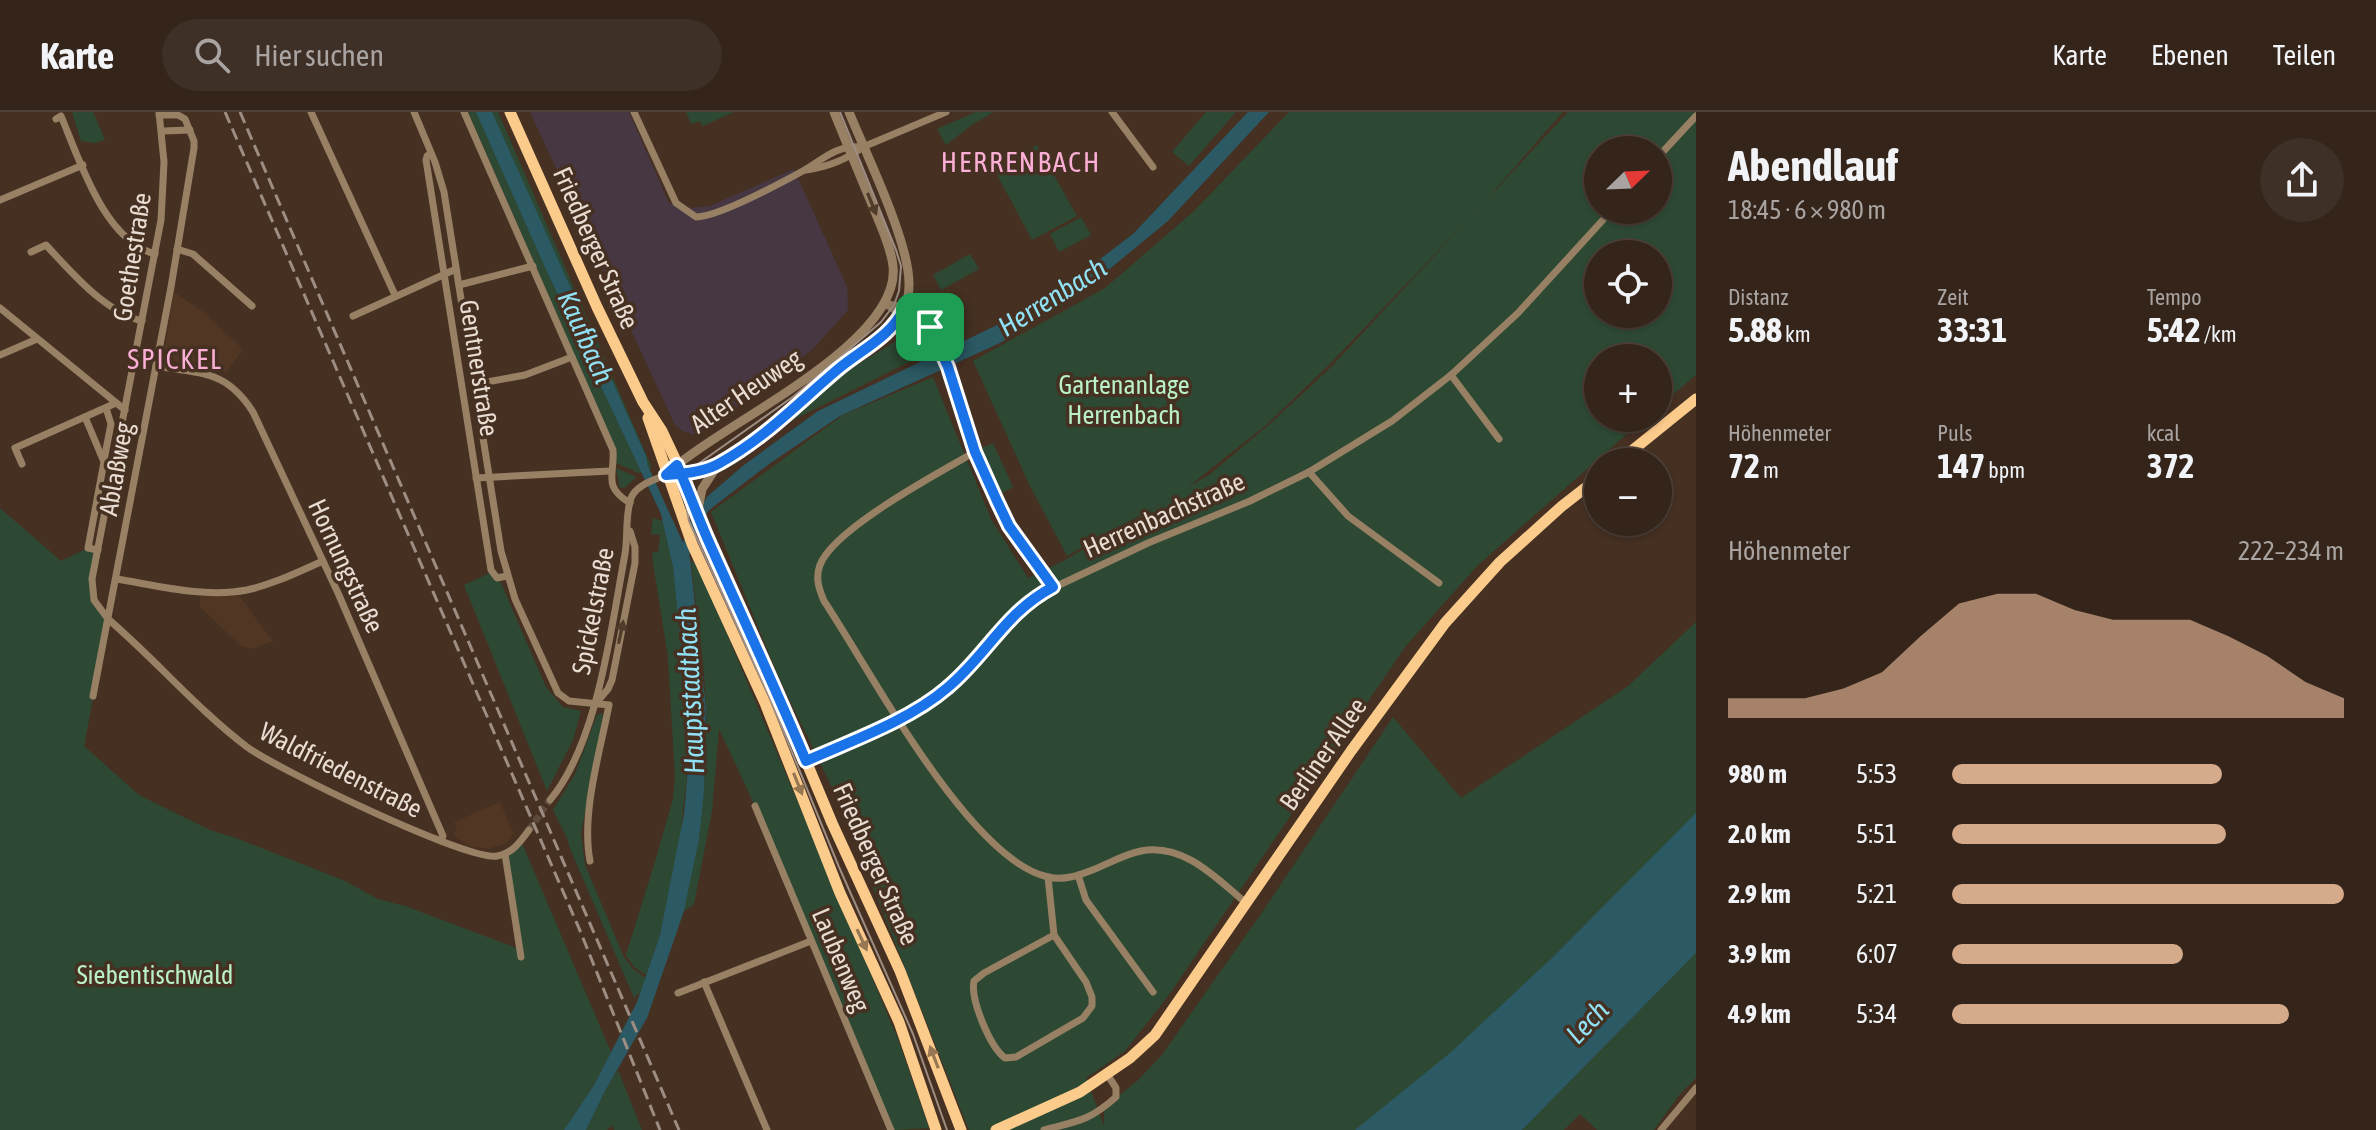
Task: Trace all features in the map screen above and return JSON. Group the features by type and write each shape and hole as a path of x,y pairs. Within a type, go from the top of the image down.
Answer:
{"main road":[{"name":"Friedberger Straße","path":"510,112 643,402 662,431 696,498 697,513 705,532 900,971 961,1130"},
{"path":"1635,448 1696,399"},
{"name":"Friedberger Straße","path":"643,402 662,477 776,730 840,893 899,1022 936,1130"},
{"name":"Berliner Allee","path":"996,1130 1080,1092 1155,1035 1351,751 1445,623 1500,562 1584,489"}],"street":[{"path":"311,112 395,295"},
{"name":"Gentnerstraße","path":"414,112 444,192 507,576 558,693 569,701 595,703"},
{"path":"464,112 613,450 610,471 619,495 630,503 631,497 644,485 662,477"},
{"path":"634,112 676,203 696,217 711,215 804,171 824,167 850,151 946,112"},
{"name":"Alter Heuweg","path":"662,477 679,469 795,388 879,315 885,304 893,279 891,252 834,112"},
{"path":"849,112 905,256 909,282 900,316"},
{"path":"1112,112 1153,167"},
{"path":"159,114 181,116 190,130 163,131"},
{"name":"Goethestraße","path":"108,619 94,600 92,590 155,254 164,182 163,131 159,114"},
{"path":"56,119 61,116 109,218 142,251 155,254"},
{"path":"1672,142 1696,116"},
{"name":"Ablaßweg","path":"93,696 177,249 194,148 190,130"},
{"name":"Gentnerstraße","path":"431,153 426,160 492,574 497,578 507,576"},
{"path":"0,200 83,165"},
{"name":"Herrenbachstraße","path":"806,761 898,718 948,688 1018,611 1053,587 1148,543 1246,503 1309,472 1392,421 1451,375 1518,313 1599,224"},
{"path":"31,252 46,245 106,302 142,321"},
{"path":"177,249 193,254 252,306"},
{"path":"459,285 533,266"},
{"path":"353,316 456,269"},
{"path":"885,304 935,339 942,350 975,452 1009,526 1053,587"},
{"path":"0,308 125,410"},
{"path":"879,315 900,316"},
{"name":"Alter Heuweg","path":"679,469 717,465 764,435 818,385 884,336 900,316"},
{"path":"0,355 37,339"},
{"path":"476,384 525,375 572,357"},
{"name":"Hornungstraße","path":"156,366 227,382 243,396 253,412 323,561 443,836 441,841"},
{"path":"1451,375 1499,439"},
{"path":"22,464 15,448 116,403"},
{"name":"Goethestraße","path":"98,550 88,548 111,424 106,408"},
{"path":"85,417 104,462"},
{"path":"975,452 907,492 840,538 826,552 819,568 817,578 824,601 939,781 1016,863 1048,877 1078,875 1138,851 1170,851 1201,866 1246,903"},
{"path":"696,498 717,465"},
{"path":"476,478 610,471"},
{"path":"1309,472 1348,516 1439,583"},
{"name":"Spickelstraße","path":"550,800 573,766 595,703 626,549 630,503"},
{"name":"Spickelstraße","path":"590,861 589,816 609,705 608,689 635,563 635,547 628,526"},
{"path":"117,579 186,590 226,592 277,581 323,561"},
{"name":"Waldfriedenstraße","path":"108,619 217,721 263,758 441,841 478,855 505,854"},
{"name":"Spickelstraße","path":"595,703 608,689"},
{"name":"Spickelstraße","path":"595,703 609,705"},
{"name":"Laubenweg","path":"755,806 891,1130"},
{"path":"521,957 505,854 529,830"},
{"path":"1078,875 1086,900 1153,992"},
{"path":"1048,877 1054,935 1086,982 1092,1006 1083,1018 1016,1057 1005,1058 996,1048 983,1022 973,992 974,981 1054,935"},
{"path":"678,993 811,941"},
{"path":"704,982 767,1130"},
{"path":"1044,1130 1090,1118 1104,1108 1116,1097 1116,1088 1107,1074"},
{"path":"1661,1130 1696,1088"}],"shaded area":[{"path":"530,112 629,112 669,203 688,208 710,206 794,169 847,287 848,310 813,349 709,429 696,435 684,432 675,425"},
{"path":"174,292 202,311 243,349 226,373 163,358"},
{"path":"239,595 273,641 252,649 241,646 200,607 200,596"},
{"path":"500,802 513,833 504,844 488,849 471,846 453,834 457,829 454,822"}],"green space":[{"path":"72,112 93,112 105,140 95,143 81,141"},
{"path":"468,112 498,112 652,468 639,473 616,463 617,451"},
{"path":"686,112 734,112 703,126 700,121 691,124"},
{"path":"976,112 994,112 946,145 937,129"},
{"path":"1206,112 1236,112 1189,166 1172,152"},
{"name":"Gartenanlage Herrenbach","path":"1289,112 1563,112 1485,202 1568,112 1696,112 1696,375 1672,395 1672,344 1584,344 1584,432 1629,432 1611,448 1584,448 1584,472 1478,565 1405,647 1169,995 1125,1051 1086,1078 1104,1126 1104,1108 1161,1056 1393,717 1461,798 1628,686 1696,622 1696,819 1438,1077 1357,1130 969,1130 840,804 779,678 711,512 843,415 933,377 991,519 1028,578 1065,560 1167,500 1067,556 1029,484 973,361 1105,288 1193,212","holes":["1469,218 1331,367 1272,422 1209,475 1188,487 1265,426 1328,366"]},
{"path":"1037,145 1077,216 1032,240 994,169"},
{"path":"1081,217 1091,235 1059,252 1050,234"},
{"path":"970,254 979,269 941,290 933,275"},
{"path":"907,334 922,340 929,352 789,422 846,372"},
{"path":"993,443 1013,487 1001,494 982,448"},
{"path":"616,468 636,477 626,487 620,488"},
{"name":"Siebentischwald","path":"0,508 61,561 88,548 98,550 92,590 108,619 84,746 139,795 210,830 345,881 378,899 405,906 519,949 505,854 521,841 611,1052 594,1085 564,1130 0,1130"},
{"path":"653,518 663,521 673,567 689,758 678,855 660,935 646,975 634,967 626,955 673,799 675,777 668,657 652,557 653,552 658,552 660,535 651,534"},
{"path":"696,561 898,1039 929,1128 894,1130 719,729 712,811 694,904 684,911 698,836 706,735 702,654 691,562"},
{"path":"490,573 501,583 546,687 563,707 581,711 573,740 547,791 464,585"},
{"path":"602,713 581,833 585,865 624,957 633,969 646,978 641,991 634,998 553,810 575,774 597,715"},
{"path":"1696,953 1696,1078 1654,1130 1597,1130 1580,1114 1564,1130 1522,1130"},
{"path":"618,1070 642,1130 614,1130 612,1125 607,1130 586,1130 605,1091"}],"water":[{"path":"476,112 492,112 690,558 706,708 704,791 699,839 684,911 647,1018 586,1130 564,1130 594,1085 637,1002 660,935 684,814 689,758 673,567 661,514"},
{"path":"1248,112 1269,112 1168,221 1073,299 1000,343 840,416 769,464 708,511 706,498 709,495 818,411 1020,314 1079,275 1133,234"},
{"name":"Lech","path":"1696,813 1696,953 1522,1130 1355,1130 1450,1053 1552,958"}],"waterway":[{"name":"Herrenbach","path":"684,558 694,525 714,497"}],"tunnel":[{"path":"529,830 550,800"}],"tram line":[{"path":"840,112 901,266 899,291 894,305 881,322 794,396 698,464 689,475 684,493 689,521 771,701 839,867 913,1034 947,1130"}],"railway":[{"path":"225,112 581,933 660,1130"},
{"path":"240,112 679,1130"}],"district":[{"name":"HERRENBACH","path":"1021,162"},
{"name":"SPICKEL","path":"175,359"}],"route":[{"path":"930,327 905,307 890,330 843,364 764,435 717,465 688,473 681,474 666,475 677,465 681,474 686,482 707,537 806,761 898,718 948,688 998,630 1038,595 1053,587 1009,526 997,501 975,452 942,350 930,327"}],"water label":[{"name":"Kaufbach","path":"586,337"},
{"name":"Hauptstadtbach","path":"690,691"}]}
